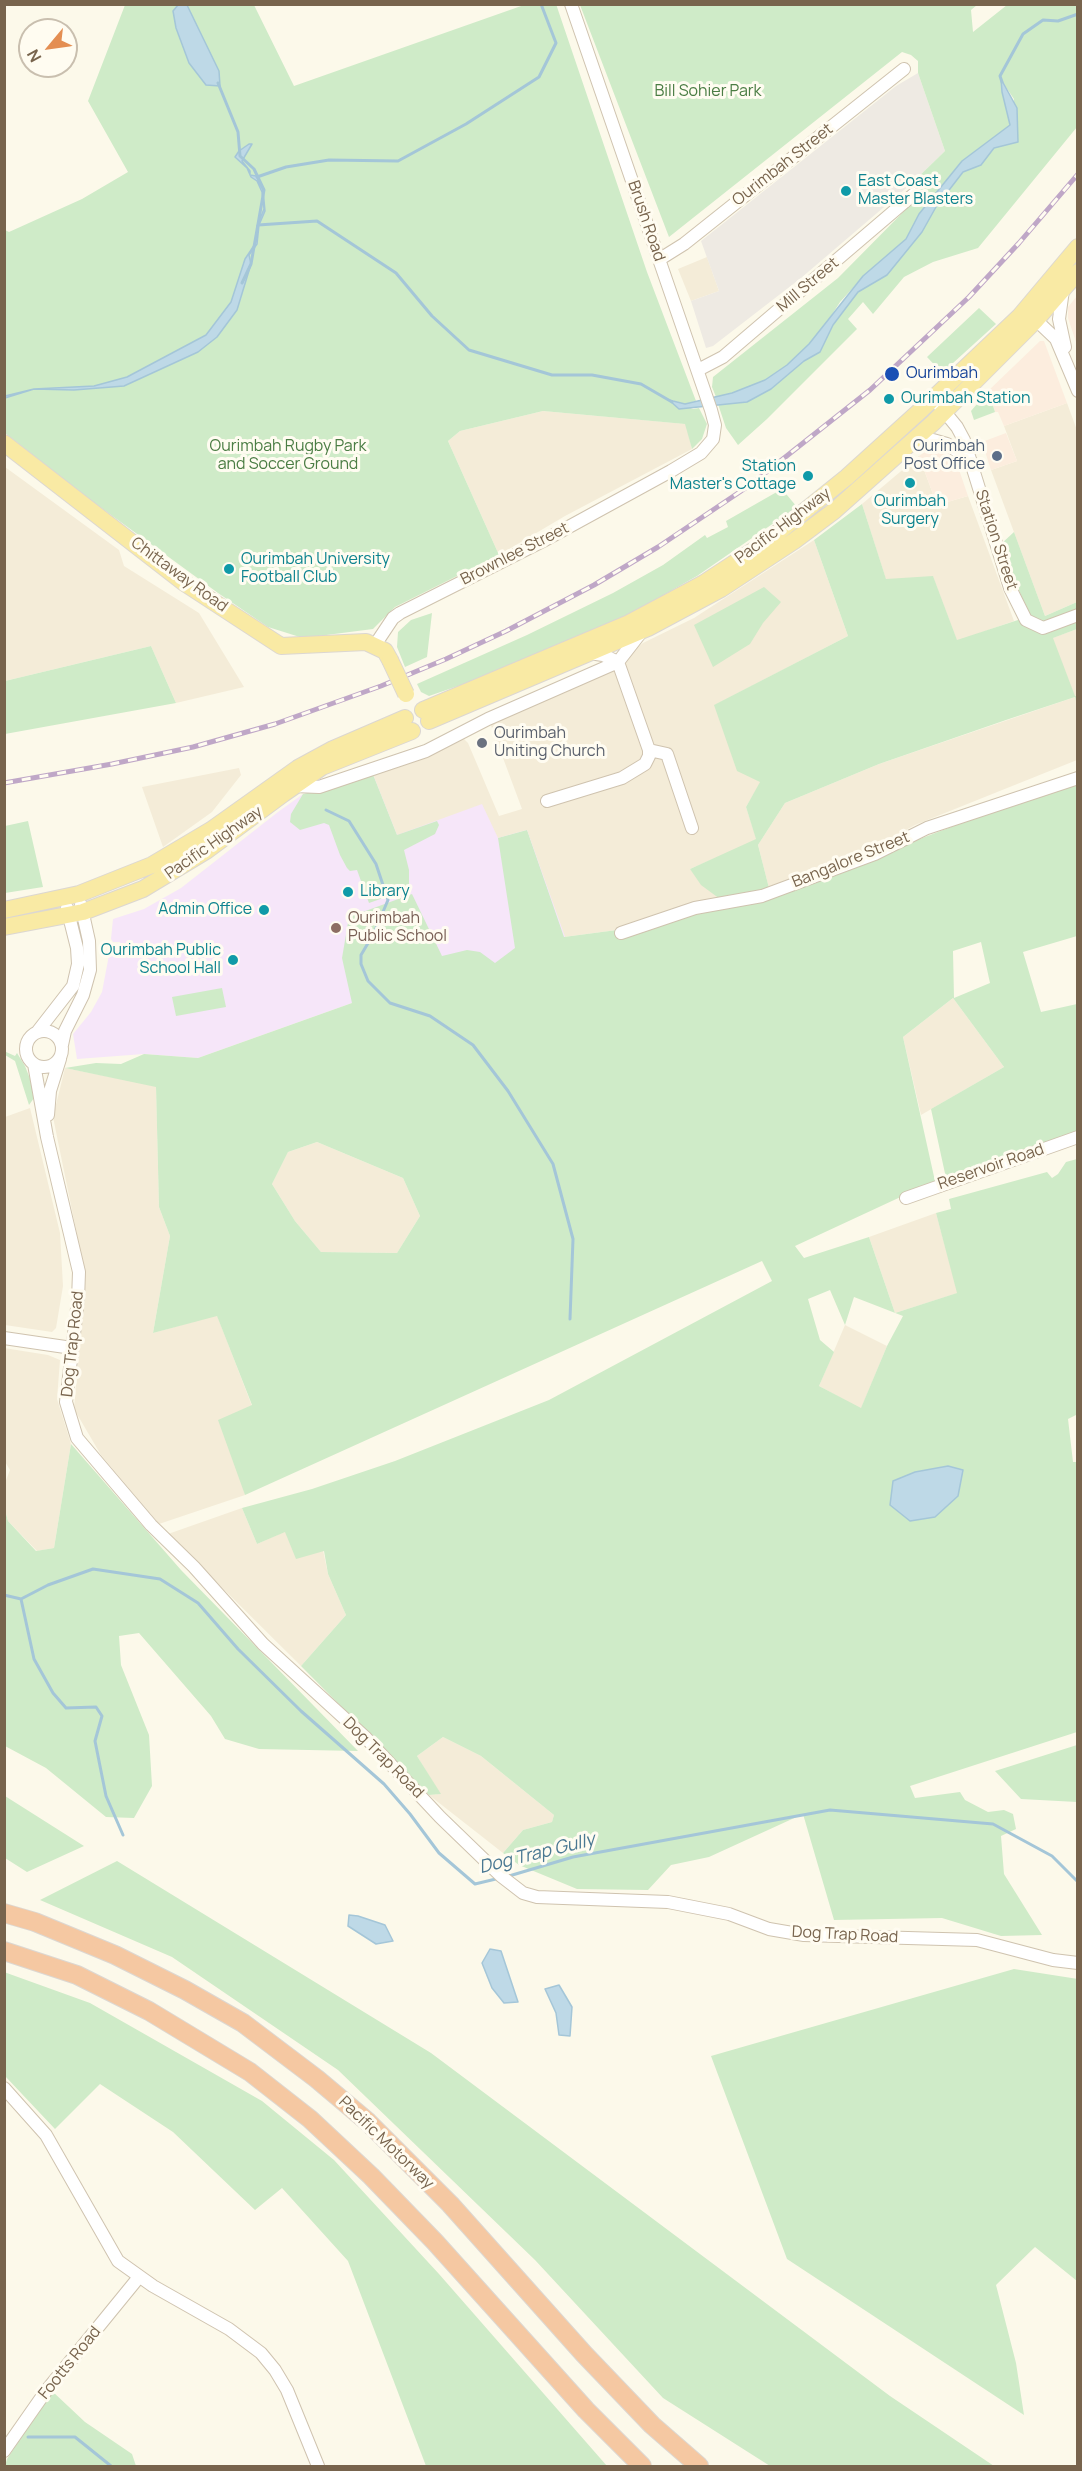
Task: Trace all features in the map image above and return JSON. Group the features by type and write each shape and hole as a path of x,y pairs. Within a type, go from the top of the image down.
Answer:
{"highway":[{"name":"Pacific Motorway","path":"4,1913 35,1922 115,1955 185,1990 243,2023 317,2079 369,2122 450,2204 591,2362 652,2425 699,2466"},
{"name":"Pacific Motorway","path":"4,1951 77,1975 149,2011 250,2072 310,2120 371,2176 435,2242 586,2410 642,2466"}],"main road":[{"name":"Pacific Highway","path":"4,927 76,914 143,889 182,867 294,786 337,760 416,717 608,633 704,583 765,543 820,499 933,399 1020,315 1077,247"},
{"name":"Pacific Highway","path":"4,910 72,896 128,876 170,855 211,830 298,768 333,749 589,653 648,628 721,589 794,541 834,511 913,441 1036,320 1077,272"},
{"name":"Chittaway Road","path":"4,443 183,582 281,646 356,641 375,645"},
{"path":"375,645 385,651 416,717"}],"street":[{"name":"Brush Road","path":"571,4 698,370 715,425 713,439"},
{"name":"Ourimbah Street","path":"660,259 684,244 904,69"},
{"name":"Mill Street","path":"698,370 723,357 914,194"},
{"path":"1063,289 1059,319 1077,391"},
{"path":"1036,320 1056,339 1070,368"},
{"name":"Station Street","path":"933,399 960,432 972,462 1010,588 1026,620 1043,628 1077,615"},
{"name":"Brownlee Street","path":"375,645 386,626 400,613 543,541 671,471 701,453 713,439"},
{"path":"913,441 933,440 947,444 972,462"},
{"path":"294,786 319,787 426,751 488,719 618,662 628,646 648,628"},
{"path":"547,801 622,778 645,764 649,750 618,662 603,655 589,653"},
{"path":"649,750 667,754 692,828"},
{"name":"Bangalore Street","path":"621,933 695,908 762,896 875,854 927,828 1077,778"},
{"path":"72,896 76,914 90,949 90,970 82,995 65,1031 60,1059 45,1067 34,1064 27,1056 26,1045 28,1039 38,1031 73,986 78,964 76,914"},
{"path":"38,1031 44,1030 56,1034 62,1045"},
{"name":"Dog Trap Road","path":"46,1131 50,1091 60,1059"},
{"name":"Dog Trap Road","path":"34,1064 46,1131 79,1272 66,1402 79,1442 136,1508 194,1567 263,1644 366,1738 484,1862 519,1891 537,1897 668,1902 720,1912 769,1929 804,1935 976,1940 1053,1960 1077,1963"},
{"name":"Reservoir Road","path":"906,1198 1077,1137"},
{"path":"4,1338 72,1348"},
{"path":"4,2088 46,2135 118,2261 139,2277 229,2329 261,2354 275,2370 287,2390 318,2466"},
{"name":"Footts Road","path":"4,2451 46,2391 139,2277"}],"shaded area":[{"path":"918,73 945,151 911,184 801,278 713,346 706,348 691,301 719,291 701,241 896,86"},
{"path":"707,257 719,291 691,301 678,269"},
{"path":"1077,296 1077,345 1068,318 1068,307"},
{"path":"1040,341 1044,341 1067,403 1004,426 998,412 995,412 988,391"},
{"path":"1067,403 1078,433 1077,602 1045,616 991,470 1017,461 1004,426"},
{"path":"543,411 686,424 692,449 565,516 499,555 448,441 460,431"},
{"path":"1006,433 1017,461 991,470 982,442"},
{"path":"932,447 954,455 968,496 937,505 919,456"},
{"path":"919,456 937,505 968,496 1014,621 957,641 933,577 886,580 862,504"},
{"path":"5,467 119,550 124,566 199,613 244,687 176,703 151,646 5,681"},
{"path":"814,540 848,636 715,705 761,782 746,807 757,840 690,869 720,899 617,930 564,937 527,830 498,838 397,835 372,772 462,737 468,743 499,816 522,809 490,723 612,668 643,643 694,618"},
{"path":"1077,629 1078,696 1075,697 1052,638"},
{"path":"1075,697 1078,704 1077,760 915,825 866,852 769,888 758,845 785,803 879,764"},
{"path":"239,768 241,775 212,812 163,847 142,787"},
{"name":"Ourimbah Public School","path":"372,772 397,835 482,804 498,838 527,830 598,1029 352,1003 198,1058 144,1054 77,1059 73,1034 91,1012 102,992 109,955 120,952 120,942 113,942 111,939 113,919 144,909 181,888 303,794"},
{"path":"953,998 1004,1067 921,1115 903,1037"},
{"path":"65,1068 156,1086 159,1207 170,1236 153,1333 217,1315 252,1406 243,1486 245,1495 159,1524 101,1455 74,1409 85,1274 53,1117"},
{"path":"30,1108 60,1233 63,1286 56,1328 52,1332 5,1325 5,1117"},
{"path":"317,1142 403,1178 420,1216 397,1253 321,1252 295,1221 272,1184 288,1152"},
{"path":"936,1213 958,1293 895,1313 869,1237"},
{"path":"845,1325 887,1346 861,1409 819,1386"},
{"path":"4,1348 48,1355 60,1360 57,1399 71,1444 54,1548 37,1551 8,1521 5,1510 5,1483 10,1470 4,1460"},
{"path":"242,1508 257,1544 286,1531 323,1550 328,1574 346,1615 301,1666 168,1534"},
{"path":"443,1737 481,1756 554,1815 552,1822 523,1830 503,1853 429,1795 440,1794 417,1756"}],"green space":[{"name":"Ourimbah Rugby Park and Soccer Ground","path":"556,4 647,272 696,401 685,404 671,400 693,409 699,408 707,424 702,439 692,449 685,424 543,411 460,431 448,441 499,555 395,607 373,629 303,638 268,627 218,593 85,496 5,433 5,398 23,392 5,396 5,230 9,232 82,199 128,172 88,101 125,5 254,5 294,86 524,5"},
{"name":"Bill Sohier Park","path":"580,5 977,5 971,10 973,32 1007,5 1077,5 1077,127 978,248 933,262 904,277 873,314 863,302 848,319 857,329 738,445 726,428 718,404 771,389 804,361 820,352 833,325 862,278 840,302 826,324 809,344 787,365 765,380 716,397 712,387 713,377 838,278 919,196 911,184 945,151 918,73 918,61 902,52 669,237","holes":["1001,80 1014,99 1011,124"]},
{"path":"979,308 996,324 942,373 927,357"},
{"path":"988,391 995,412 974,420 971,411"},
{"path":"782,489 797,507 697,576 625,617 484,677 429,696 421,692 417,684 527,635 613,593 663,565 705,535 707,538 728,527 726,521"},
{"path":"862,504 886,579 933,576 957,640 1021,619 1035,631 1077,619 1077,629 1053,638 1075,696 1077,696 1077,704 1075,697 1006,720 879,764 785,803 758,845 769,888 720,899 701,885 690,869 756,839 746,807 760,782 737,771 714,705 848,636 814,540"},
{"path":"1014,532 1045,616 1077,602 1077,609 1042,624 1029,616 1001,544"},
{"path":"764,587 781,602 763,623 750,644 713,667 694,625"},
{"path":"432,613 427,657 405,667 397,647 398,632 411,620"},
{"path":"151,646 176,703 5,734 5,681"},
{"path":"372,772 397,835 437,821 439,825 435,834 404,850 409,870 409,889 369,903 357,870 350,871 347,868 329,825 324,823 300,830 290,822 291,814 303,794"},
{"path":"1077,779 1077,936 1023,952 1041,1012 1077,1004 1077,1132 946,1178 931,1109 1004,1067 953,998 903,1037 935,1181 795,1246 804,1258 869,1237 895,1313 957,1293 936,1213 951,1209 949,1199 1047,1172 1052,1178 1058,1174 1066,1162 1077,1159 1078,1414 1068,1419 1073,1462 1078,1462 1077,1732 910,1786 915,1798 960,1792 965,1800 988,1812 1004,1810 1013,1814 1016,1829 1001,1836 1004,1874 1042,1935 1001,1936 942,1918 834,1920 803,1814 709,1857 671,1865 648,1890 577,1889 519,1865 503,1853 523,1830 552,1822 554,1815 481,1756 443,1737 417,1756 441,1794 429,1795 301,1666 346,1615 328,1574 324,1551 296,1559 285,1532 257,1544 242,1508 312,1489 395,1461 549,1400 772,1281 762,1261 245,1495 218,1420 252,1405 217,1316 153,1333 170,1236 159,1207 156,1087 65,1068 96,1063 121,1064 144,1054 198,1058 352,1003 342,958 349,917 412,894 442,956 467,950 480,952 495,963 515,948 498,838 527,830 564,937 617,930 698,913 833,872","holes":["981,942 990,983 954,998 953,951","317,1142 403,1178 420,1216 397,1253 321,1252 295,1221 272,1184 288,1152","830,1290 845,1325 854,1297 903,1316 887,1346 861,1408 819,1386 834,1352 820,1340 808,1299"]},
{"path":"28,821 43,887 5,893 5,826"},
{"path":"222,988 226,1007 176,1016 172,997"},
{"path":"4,1051 15,1056 17,1053 25,1066 34,1089 34,1098 29,1105 15,1061 5,1055"},
{"path":"71,1444 181,1570 358,1751 259,1749 225,1739 211,1716 139,1633 119,1636 121,1665 149,1735 152,1786 134,1818 106,1817 46,1768 5,1746 5,1510 8,1521 36,1551 54,1548"},
{"path":"1077,1745 1077,1802 1021,1799 995,1771"},
{"path":"4,1796 84,1846 27,1872 5,1858"},
{"path":"117,1861 431,2053 890,2396 994,2466 770,2466 663,2398 535,2260 338,2070 172,1957 40,1900"},
{"path":"1014,1969 1078,1979 1077,2281 1035,2247 996,2285 1016,2363 1024,2415 787,2259 711,2056"},
{"path":"4,1972 90,2003 262,2101 334,2160 439,2274 607,2466 426,2466 348,2261 282,2188 255,2210 173,2132 100,2084 55,2129 5,2076"},
{"path":"52,2391 85,2422 132,2454 136,2466 5,2466 7,2459"}],"water":[{"path":"178,5 187,5 219,71 220,86 206,85 189,63 176,28 173,11"},
{"path":"1001,79 1017,108 1018,142 994,148 981,165 963,172 936,207 922,232 887,275 858,292 833,325 820,352 804,361 771,389 747,402 679,409 669,400 685,404 732,393 765,380 787,365 809,344 863,276 906,239 919,214 962,161 1010,125"},
{"path":"252,144 242,161 250,171 250,175 247,168 235,157 239,151"},
{"path":"250,175 256,176 263,190 265,211 259,225 257,244 249,255 251,264 237,310 217,337 198,352 124,386 74,390 34,389 94,386 127,377 206,335 231,302 245,259 255,244 257,226 264,209 262,192 257,181"},
{"path":"34,389 5,398 5,396"},
{"path":"948,1466 963,1470 958,1496 935,1517 910,1521 890,1505 893,1481 915,1472"},
{"path":"349,1915 385,1925 393,1941 376,1944 348,1926"},
{"path":"490,1949 501,1951 518,2002 504,2003 492,1988 482,1963"},
{"path":"559,1985 572,2007 570,2036 559,2035 556,2013 545,1989"}],"waterway":[{"path":"257,177 286,167 329,160 398,161 466,124 539,77 556,43 541,4"},
{"path":"1002,82 1000,76 1023,34 1043,20 1058,21 1078,14"},
{"path":"218,83 238,132 240,156 254,169 264,190 251,264 242,283"},
{"path":"258,225 317,221 396,273 432,316 469,350 552,375 592,375 641,384 672,402"},
{"path":"326,810 349,821 376,864 388,900 374,933 361,955 361,964 368,981 390,1003 430,1016 473,1045 508,1091 553,1164 573,1239 570,1319"},
{"name":"Dog Trap Gully","path":"4,1595 21,1599 48,1585 93,1569 160,1579 198,1603 238,1649 301,1711 384,1784 439,1853 475,1884 500,1878"},
{"path":"21,1599 34,1659 53,1693 66,1708 96,1707 102,1716 95,1741 106,1796 123,1835"},
{"name":"Dog Trap Gully","path":"509,1876 573,1857 830,1810 993,1824 1052,1856 1078,1882"},
{"path":"28,2437 75,2437 111,2466"}],"railway":[{"path":"4,783 193,747 275,724 381,686 446,659 594,585 658,547 750,485 870,390 969,297 1078,174"}],"place":[{"name":"East Coast Master Blasters","path":"846,191"},
{"name":"Ourimbah","path":"892,374"},
{"name":"Ourimbah Station","path":"889,399"},
{"name":"Ourimbah Post Office","path":"997,456"},
{"name":"Station Master's Cottage","path":"808,476"},
{"name":"Ourimbah Surgery","path":"910,483"},
{"name":"Ourimbah University Football Club","path":"229,569"},
{"name":"Ourimbah Uniting Church","path":"482,743"},
{"name":"Library","path":"348,892"},
{"name":"Admin Office","path":"264,910"},
{"name":"Ourimbah Public School","path":"336,928"},
{"name":"Ourimbah Public School Hall","path":"233,960"}]}
